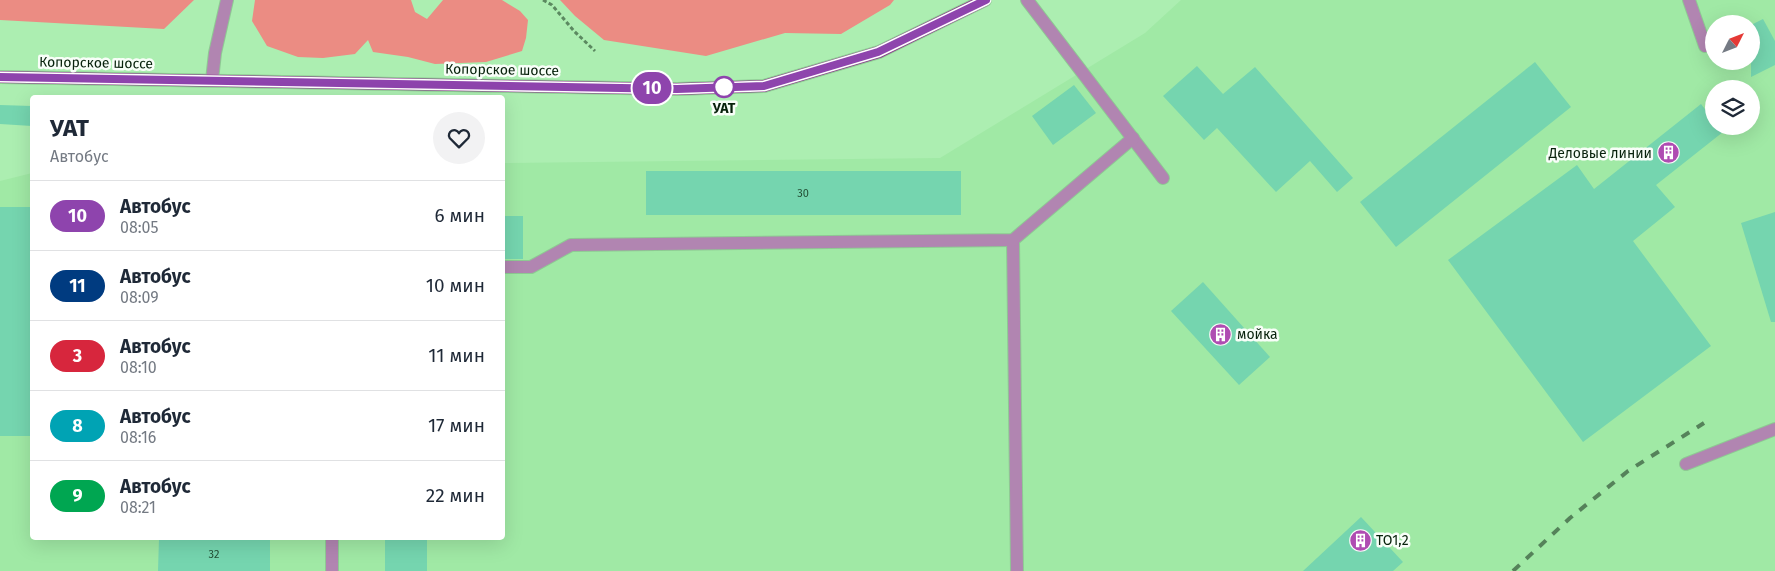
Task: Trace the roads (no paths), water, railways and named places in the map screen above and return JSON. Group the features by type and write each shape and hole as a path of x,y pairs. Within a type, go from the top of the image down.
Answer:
{"main road":[{"name":"Копорское шоссе","path":"0,77 677,89 764,86 878,52 986,0"}],"street":[{"path":"212,80 215,53 227,0"},
{"path":"1027,0 1163,178"},
{"path":"1689,0 1705,46"},
{"path":"505,267 531,267 571,245 1014,240 1133,138"},
{"path":"1014,240 1017,571"},
{"path":"1686,464 1775,429"},
{"path":"332,540 332,571"}],"railway":[{"path":"1513,571 1570,518 1628,471 1704,423"}],"place":[{"name":"УАТ","path":"724,87"},
{"name":"Деловые линии","path":"1668,153"},
{"name":"мойка","path":"1221,334"},
{"name":"ТО1,2","path":"1360,540"}]}
